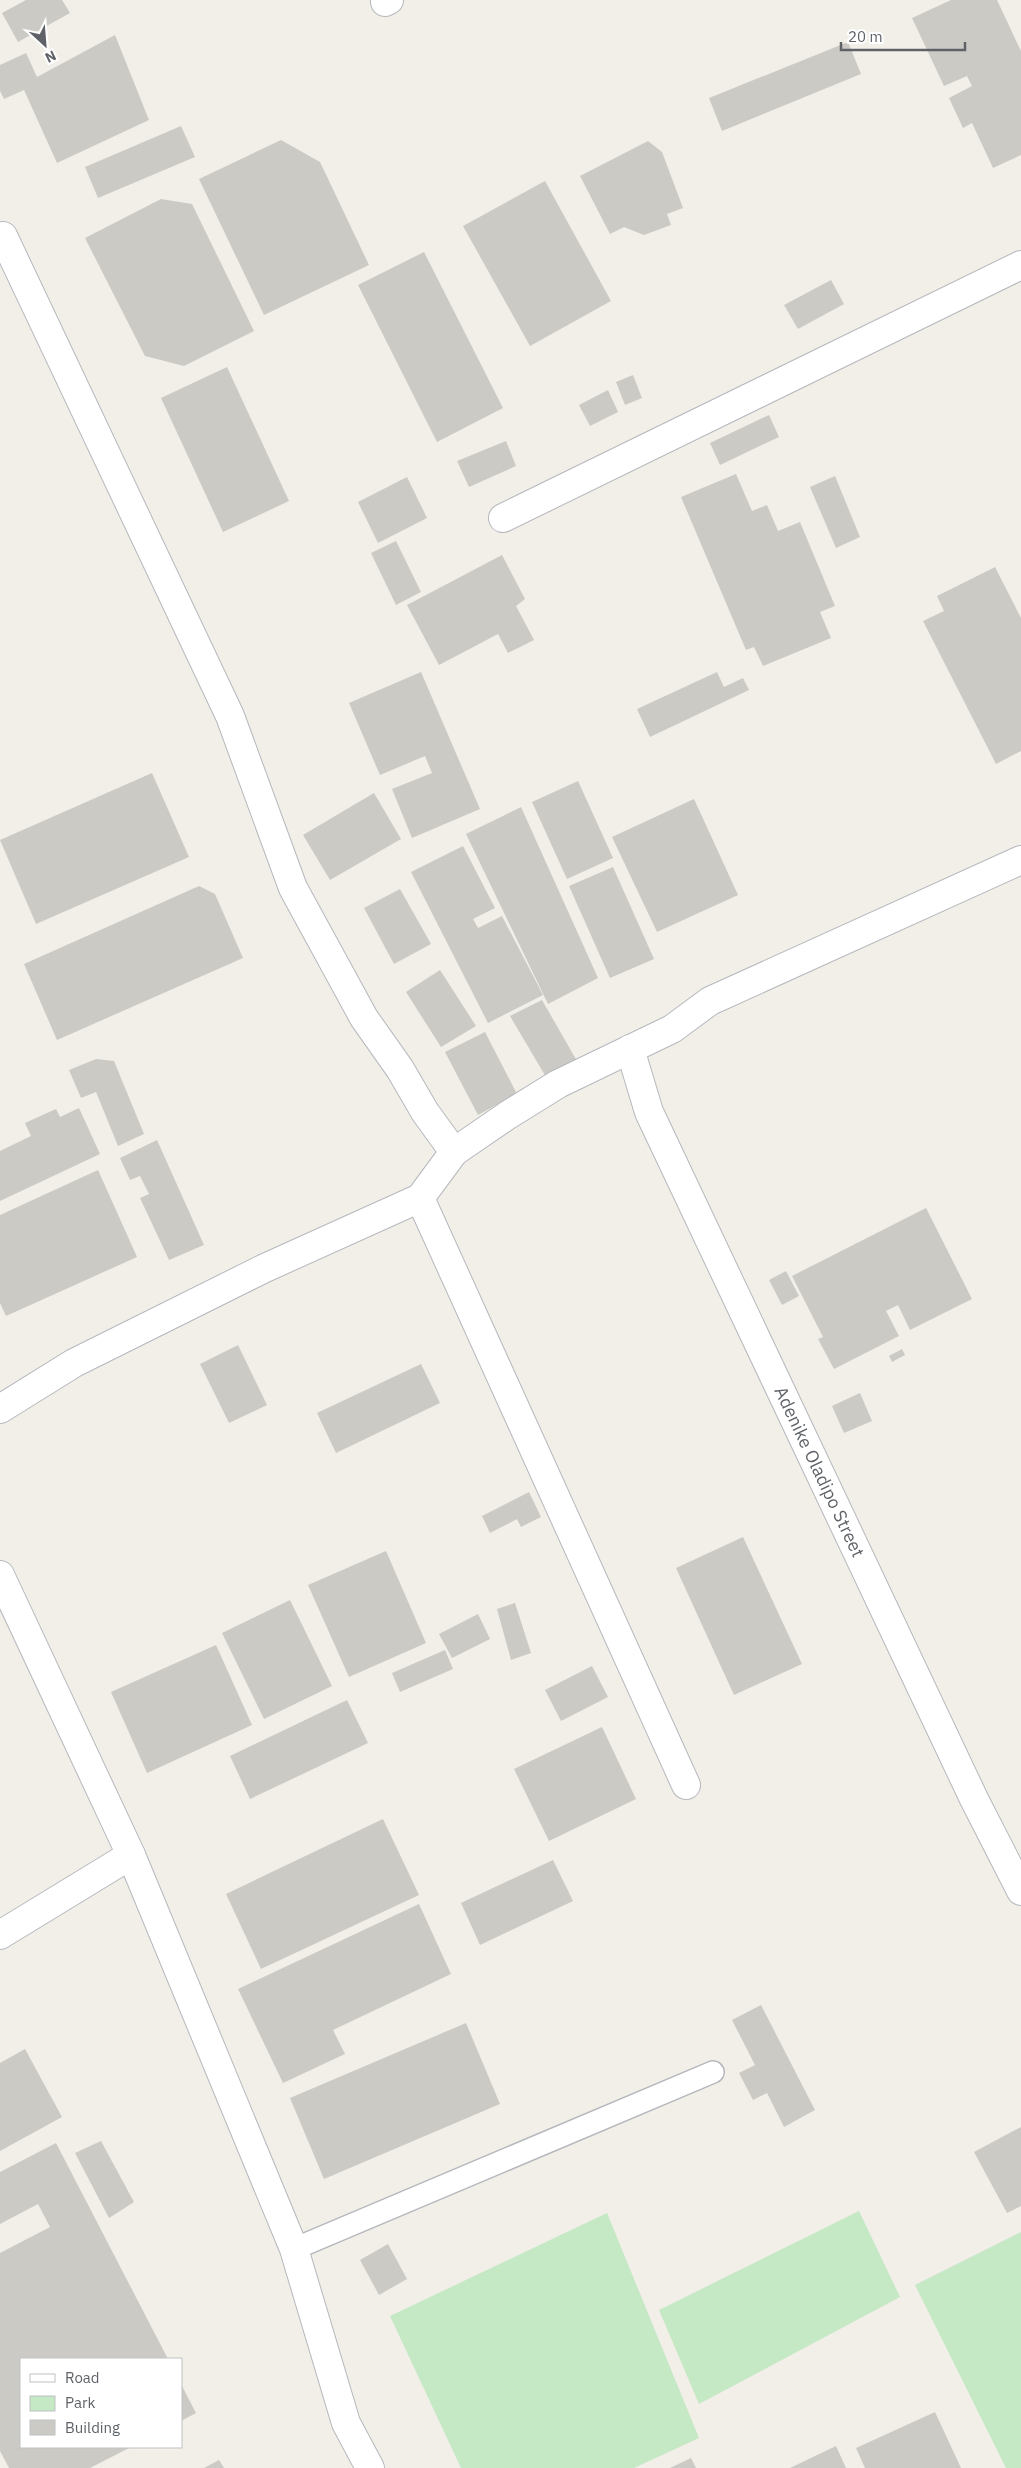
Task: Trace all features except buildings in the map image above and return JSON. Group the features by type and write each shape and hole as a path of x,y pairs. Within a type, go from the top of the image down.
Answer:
{"street":[{"path":"2,236 230,716 293,888 364,1018 454,1152"},
{"path":"503,518 1021,265"},
{"path":"0,1409 74,1363 265,1268 420,1198 454,1152 558,1084 672,1028 710,1001 1021,860"},
{"name":"Adenike Oladipo Street","path":"630,1049 649,1112 974,1799 1021,1890"},
{"path":"420,1198 686,1785"},
{"path":"0,1575 131,1855 294,2250 346,2423 370,2468"},
{"path":"0,1935 131,1855"}],"lane":[{"path":"294,2250 713,2072"}],"green space":[{"path":"859,2211 900,2297 699,2404 659,2310"},
{"path":"607,2213 699,2438 634,2468 461,2468 390,2316"},
{"path":"1021,2232 1021,2468 1006,2468 915,2285"}]}
